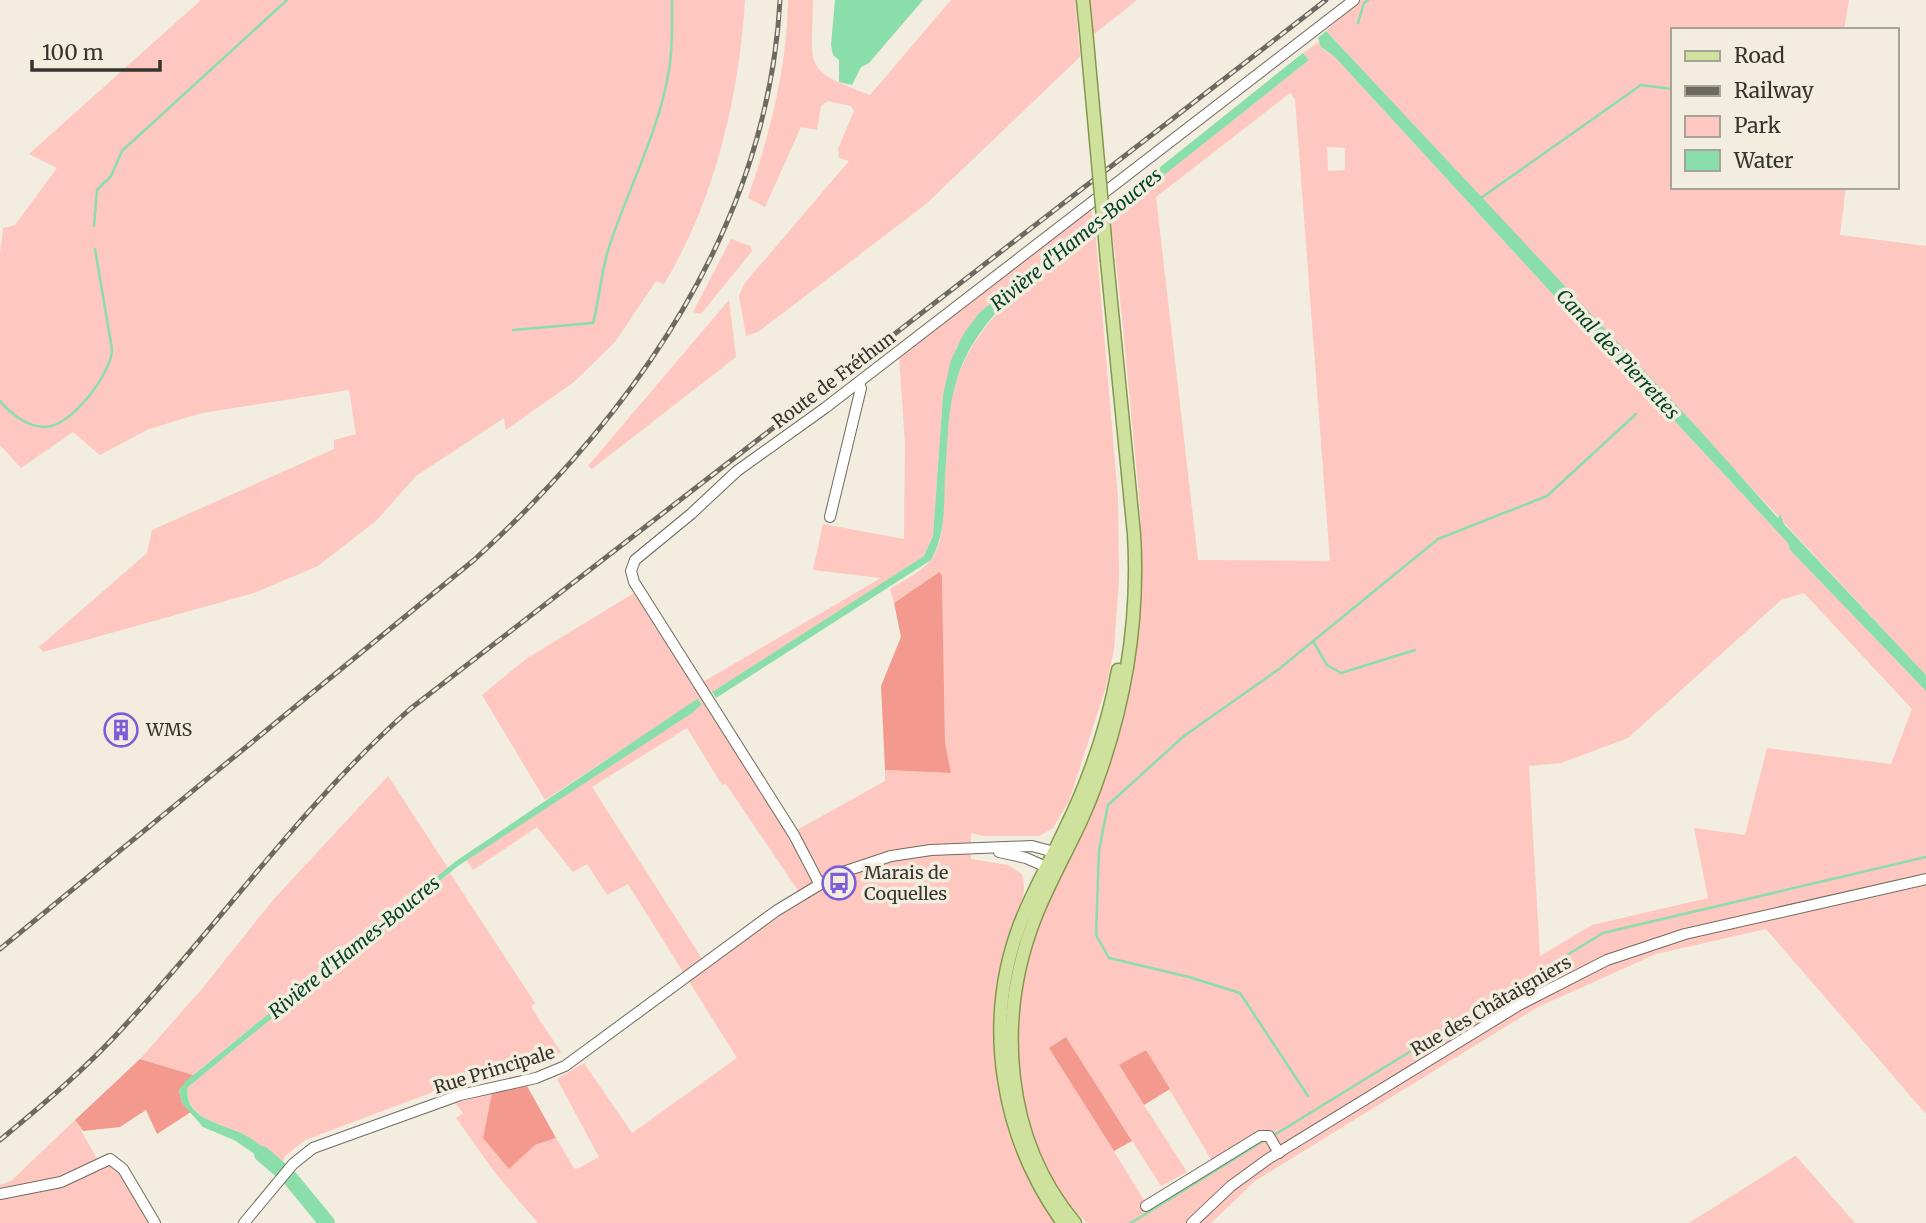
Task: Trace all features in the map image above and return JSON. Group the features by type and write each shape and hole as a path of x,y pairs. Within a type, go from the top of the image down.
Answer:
{"main road":[{"path":"1063,1223 1035,1177 1019,1143 1007,1095 1001,1041 1010,954 1027,906 1051,870 1098,781 1124,682 1135,578 1083,0"},
{"path":"1051,870 1021,961 1013,1006 1012,1049 1017,1098 1030,1147 1048,1183 1075,1223"}],"street":[{"name":"Route de Fréthun","path":"819,883 794,835 635,585 631,569 639,555 691,514 737,471 858,383 1354,0"},
{"path":"830,517 861,388 858,383"},
{"path":"967,849 1032,846 1059,854"},
{"path":"967,849 1010,854 1051,870"},
{"name":"Rue Principale","path":"244,1223 293,1164 313,1148 473,1091 537,1078 565,1066 762,921 819,883 849,869 891,856 967,849"},
{"name":"Rue des Châtaigniers","path":"1192,1223 1274,1144 1518,1005 1607,960 1685,934 1926,879"},
{"path":"1146,1206 1251,1140 1274,1144"},
{"path":"0,1195 61,1182 110,1159 123,1169 155,1223"}],"green space":[{"path":"201,0 745,0 737,73 721,147 697,218 682,252 664,284 656,281 615,342 574,382 506,430 504,418 416,476 377,520 318,566 254,593 43,652 39,647 147,553 152,530 334,449 334,440 356,434 349,390 202,413 149,429 100,455 73,432 21,468 0,445 0,255 3,228 15,225 57,168 29,154"},
{"path":"788,0 813,0 813,54 822,72 870,95 951,0 1075,0 1080,57 926,204 758,332 746,336 739,296 744,284 849,161 839,158 838,149 854,111 851,106 828,101 821,106 817,130 801,127 765,207 748,198 781,76"},
{"path":"1090,0 1137,0 1093,35"},
{"path":"1356,0 1849,0 1844,28 1671,28 1671,189 1846,189 1840,235 1926,246 1926,675 1326,31 1357,3"},
{"path":"1320,41 1323,49 1334,56 1614,361 1656,401 1788,543 1790,550 1926,691 1926,1114 1766,929 1656,954 1536,1008 1255,1181 1211,1223 1087,1223 1063,1195 1044,1164 1030,1130 1021,1094 1017,1057 1022,982 1044,910 1096,802 1115,751 1132,677 1141,600 1140,503 1110,218 1309,60 1303,53","holes":["1290,93 1295,99 1330,561 1198,560 1156,197","1327,147 1345,148 1345,170 1328,171","1804,593 1912,709 1891,764 1767,748 1745,835 1694,828 1708,898 1592,925 1540,956 1529,766 1561,763 1628,738 1781,600","1066,1037 1161,1186 1187,1172 1119,1066 1146,1050 1215,1166 1149,1208 1050,1048"]},
{"path":"1091,210 1094,221 980,312 956,348 943,395 933,536 924,556 712,692 703,682 881,578 813,570 823,524 904,539 905,444 899,355"},
{"path":"1095,229 1118,497 1119,579 1114,650 1106,687 1069,801 1053,828 1039,836 983,836 971,833 971,859 1008,865 1022,874 1023,895 1007,940 995,1005 993,1041 1001,1096 1009,1123 1031,1175 1058,1223 538,1223 496,1174 456,1118 463,1113 455,1103 492,1093 483,1138 535,1145 556,1138 575,1170 599,1157 557,1079 584,1063 632,1133 737,1058 628,884 607,895 587,864 573,872 537,827 473,870 466,860 702,704 697,700 545,800 482,695 526,659 634,593 788,835 885,781 885,770 950,773 945,743 942,576 938,572 894,603 890,589 924,567 933,557 939,543 943,519 949,412 957,379 974,343 1021,289","holes":["687,728 722,785 726,784 805,901 765,925 708,968 592,787"]},
{"path":"731,239 750,246 752,251 701,314 693,312"},
{"path":"729,300 736,357 592,469 588,466"},
{"path":"388,776 448,868 193,1075 140,1059 201,990 273,900"},
{"path":"450,873 535,1003 531,1007 561,1052 534,1065 478,1075 305,1140 285,1156 282,1163 247,1136 205,1118 191,1106 188,1087"},
{"path":"75,1120 96,1157 116,1166 150,1223 0,1223 0,1185 11,1181"},
{"path":"1795,1156 1855,1223 1689,1223"}],"shaded area":[{"path":"939,572 942,576 945,743 951,773 885,770 881,686 901,637 894,603"},
{"path":"1066,1037 1132,1141 1114,1151 1049,1048"},
{"path":"1146,1050 1170,1089 1144,1105 1119,1065"},
{"path":"140,1059 193,1075 179,1090 182,1103 191,1112 157,1134 146,1110 120,1127 83,1131 75,1120"},
{"path":"527,1086 556,1138 535,1145 509,1169 483,1138 492,1093"}],"water":[{"path":"835,0 923,0 869,63 861,67 852,85 839,82 839,60 833,55 831,45"},
{"name":"Canal des Pierrettes","path":"1326,31 1695,425 1778,518 1780,514 1784,524 1926,675 1926,691 1790,550 1788,543 1656,401 1614,361 1334,56 1321,47 1318,38"},
{"path":"1303,53 1309,60 1110,218 1109,208"},
{"path":"1097,218 1098,226 1034,277 994,315 964,360 951,404 944,512 940,537 931,560 716,698 712,692 924,556 933,536 943,395 951,360 964,333 980,312"},
{"path":"697,699 702,704 692,713 458,866 188,1087 191,1106 197,1112 257,1143 282,1163 276,1168 234,1140 203,1127 182,1103 179,1090 186,1081 456,861"}],"waterway":[{"path":"94,226 97,190 111,176 122,151 287,0"},
{"path":"513,330 593,323 610,244 651,136 664,93 671,53 672,0"},
{"path":"1358,23 1364,3 1368,0"},
{"path":"1478,200 1641,85 1671,89"},
{"path":"0,401 32,425 45,427 55,425 78,409 98,384 112,349 95,249"},
{"path":"1308,1096 1240,993 1189,977 1109,958 1096,935 1099,850 1108,805 1184,736 1279,669 1438,539 1547,496 1636,414"},
{"path":"1313,641 1327,665 1341,673 1415,650"},
{"path":"1271,1137 1603,933 1926,857"},
{"path":"1131,1223 1265,1140"},
{"name":"Rivière d'Hames-Boucres","path":"262,1154 290,1178 327,1223"}],"railway":[{"path":"0,949 474,560 533,503 588,442 638,378 683,309 720,237 750,162 770,83 780,0"},
{"path":"0,1140 99,1053 164,982 335,783 410,709 1326,0"}],"place":[{"name":"WMS","path":"121,730"},
{"name":"Marais de Coquelles","path":"839,883"}]}
